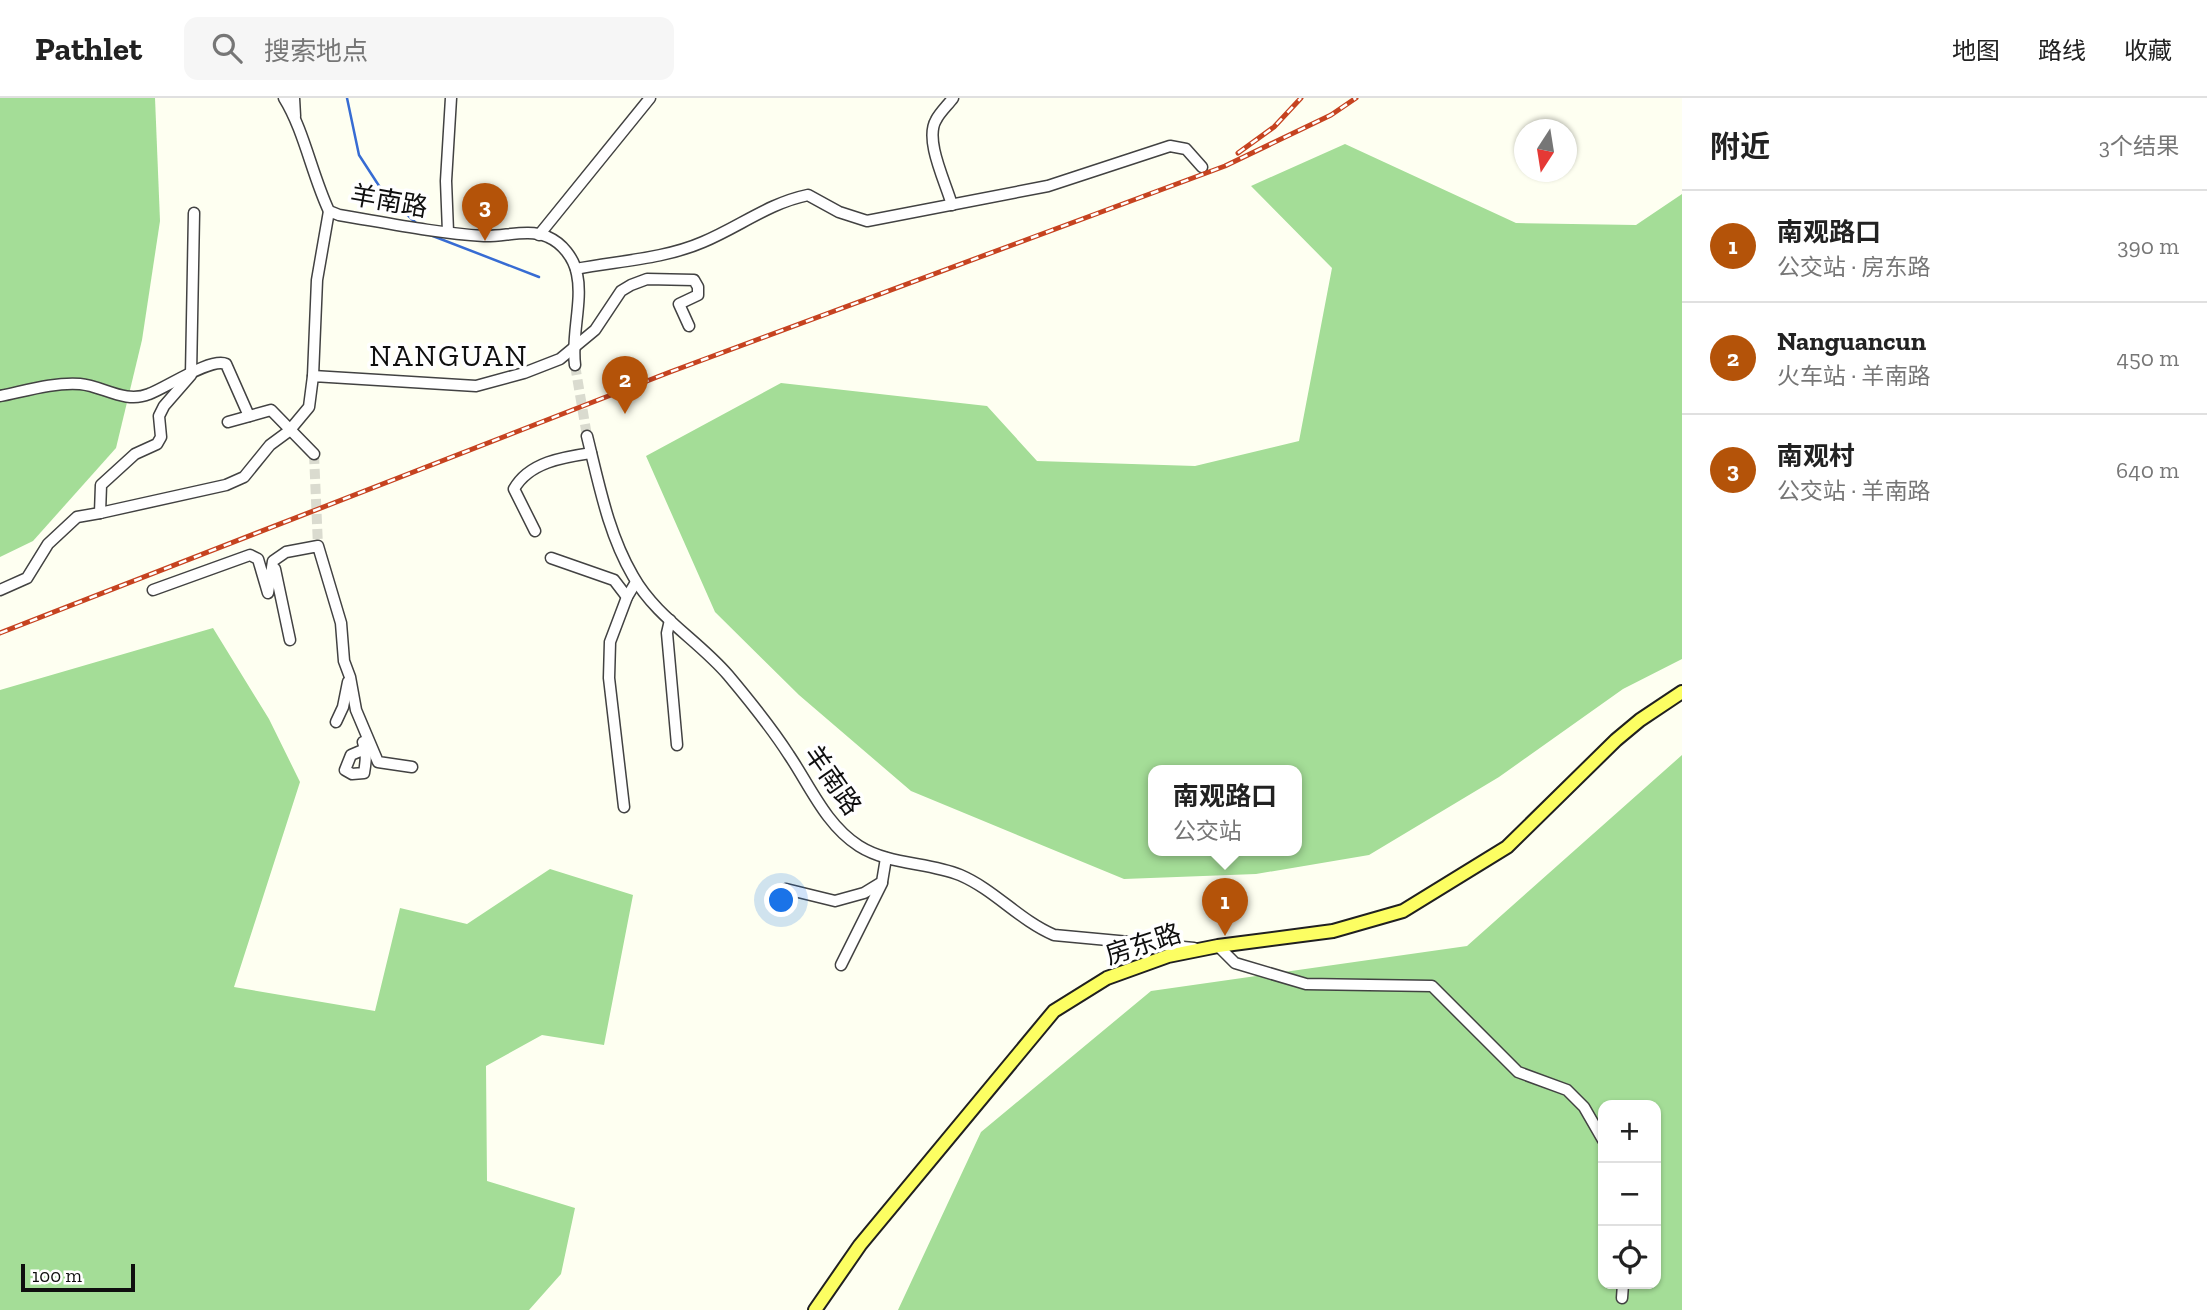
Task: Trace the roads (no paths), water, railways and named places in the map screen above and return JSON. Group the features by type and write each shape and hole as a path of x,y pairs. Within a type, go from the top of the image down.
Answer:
{"main road":[{"name":"房东路","path":"815,1310 860,1245 1054,1011 1107,978 1198,949 1333,932 1403,911 1507,847 1616,740 1682,692"}],"street":[{"name":"羊南路","path":"284,98 295,117 308,163 329,211 339,215 448,232 539,235"},
{"path":"294,98 295,117"},
{"path":"448,232 446,181 451,98"},
{"path":"575,365 573,348 578,288 576,270 558,243 539,235 650,98"},
{"path":"952,205 932,146 931,132 936,119 953,98"},
{"path":"576,270 682,250 705,241 759,212 808,195 855,219 867,221 1048,186 1170,146 1186,149 1202,167"},
{"path":"0,590 27,578 47,544 77,517 226,485 244,477 270,445 289,431 309,408 317,280 329,211"},
{"path":"100,513 101,485 135,454 157,444 161,437 159,416 191,374 194,213"},
{"path":"313,376 476,386 524,373 560,359 595,330 621,291 647,279 694,281 698,286 698,295 679,304 689,326"},
{"path":"0,396 72,384 139,397 191,374 206,364 226,364 249,416"},
{"path":"228,422 271,410 314,454"},
{"name":"羊南路","path":"587,436 613,537 636,582 647,598 701,646 736,685 781,744 819,805 839,829 859,846 886,858 960,875 982,886 1038,928 1054,934 1198,949"},
{"path":"535,531 514,489 518,482 553,458 591,453"},
{"path":"153,590 250,555 258,559 268,593 273,561 286,552 318,546 341,623 344,661 360,720 378,762 412,767"},
{"path":"551,558 614,580 627,597"},
{"path":"273,561 290,640"},
{"path":"624,807 609,678 610,642 627,597 636,582"},
{"path":"670,620 667,633 677,746"},
{"path":"336,722 347,691 348,671"},
{"path":"360,720 356,728 365,749"},
{"path":"841,965 882,882 886,858"},
{"path":"786,889 835,901 864,892 882,882"},
{"path":"1218,946 1235,963 1306,984 1423,983 1432,986 1518,1072 1567,1090 1584,1107 1598,1131"},
{"path":"1622,1298 1623,1289"}],"waterway":[{"path":"347,98 359,155 383,192 416,223"},
{"path":"425,233 539,277"}],"tunnel":[{"path":"575,365 587,436"},
{"path":"314,454 318,546"}],"railway":[{"path":"1238,153 1274,127 1301,98"},
{"path":"0,633 670,372 1225,166 1331,115 1356,98"}],"place":[{"name":"南观村","path":"485,241"},
{"name":"Nanguancun","path":"625,414"},
{"name":"南观路口","path":"1225,936"}],"district":[{"name":"NANGUAN","path":"449,356"}]}
